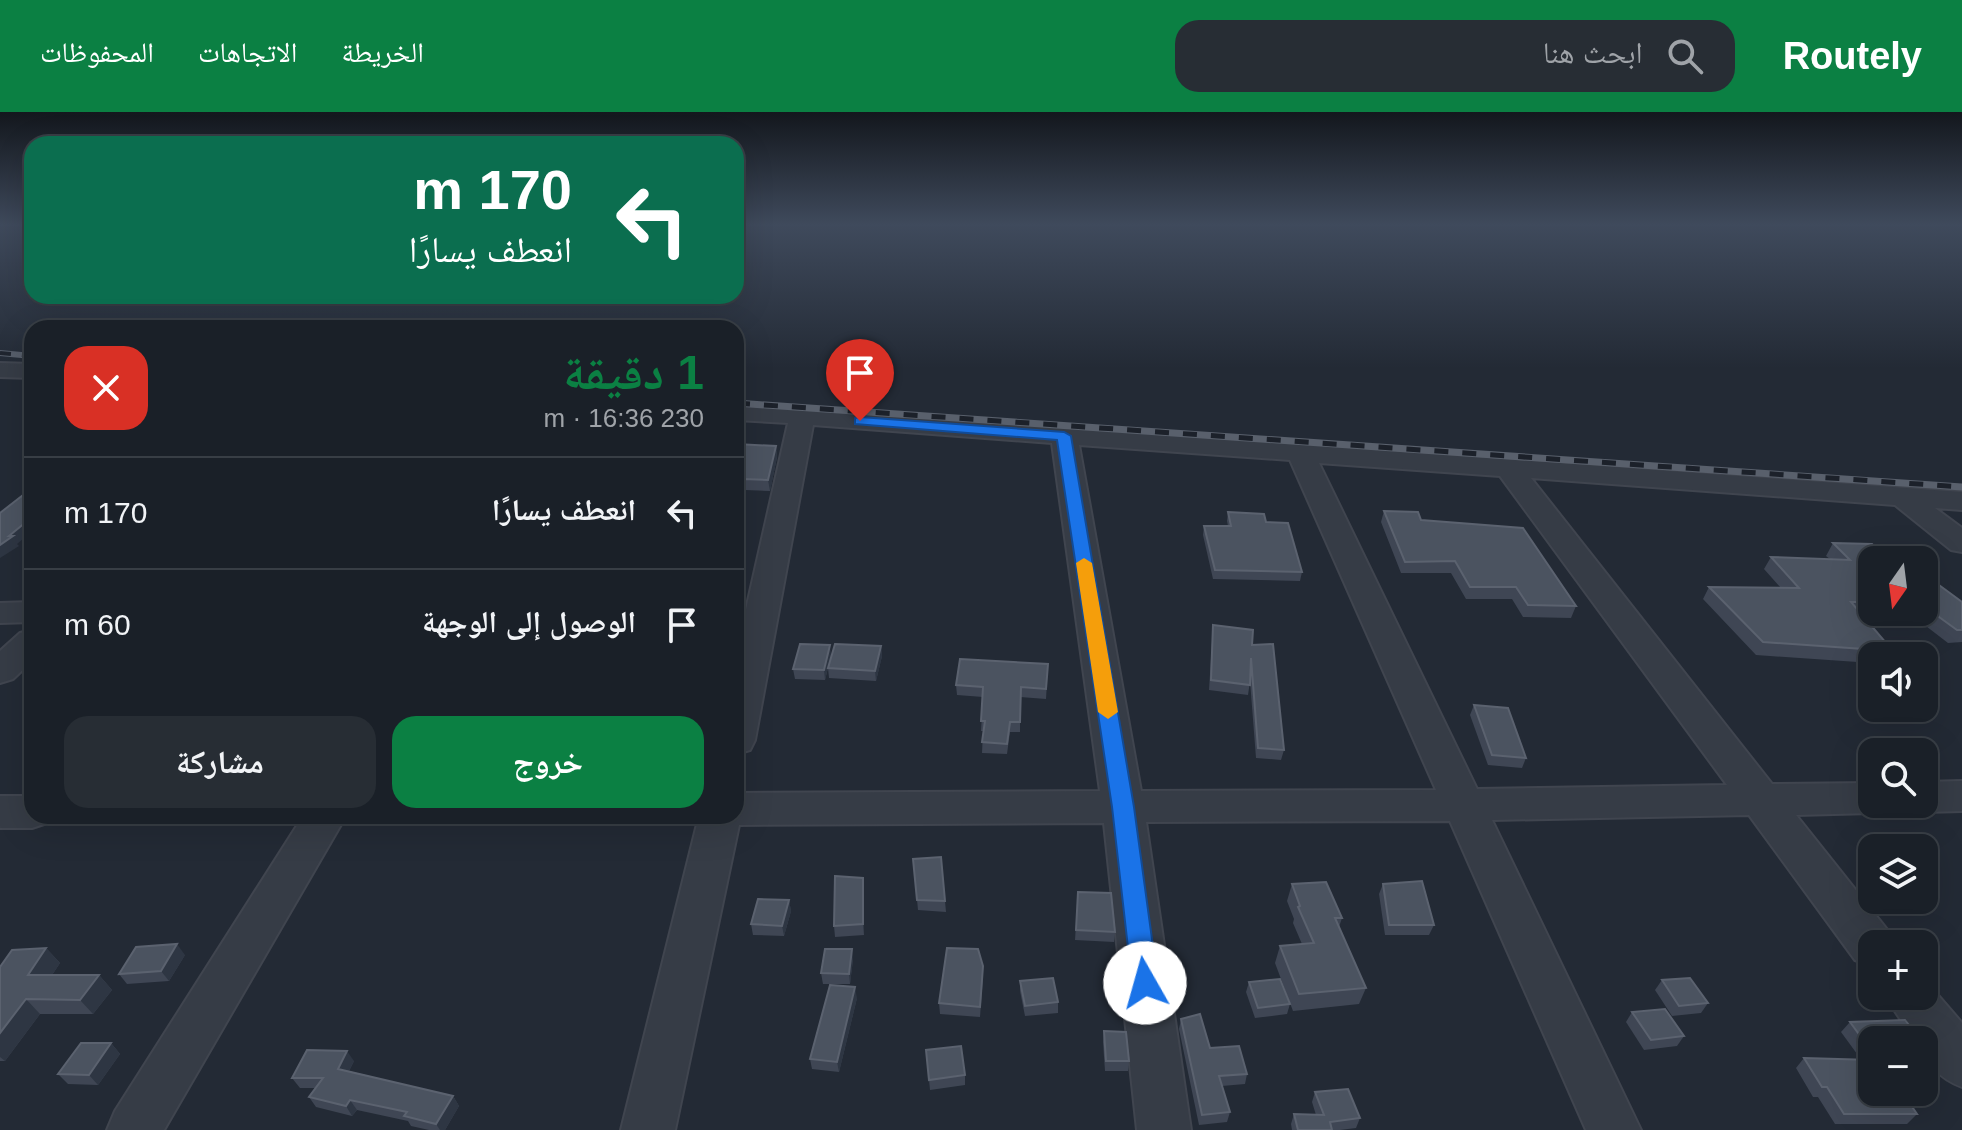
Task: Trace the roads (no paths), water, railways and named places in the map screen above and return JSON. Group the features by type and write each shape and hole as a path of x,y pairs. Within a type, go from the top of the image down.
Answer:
{"street":[{"path":"0,370 24,371"},
{"path":"744,413 1962,501"},
{"path":"744,701 802,417"},
{"path":"1064,436 1123,807 1164,1130"},
{"path":"1301,454 1614,1130"},
{"path":"1509,469 1860,930"},
{"path":"1903,497 1962,543"},
{"path":"0,613 24,612"},
{"path":"0,671 24,648"},
{"path":"1938,797 1962,796"},
{"path":"744,809 1464,805 1858,798"},
{"path":"0,812 24,812"},
{"path":"134,1130 320,824"},
{"path":"648,1130 718,824"},
{"path":"1921,1010 1962,1063"}],"railway":[{"path":"0,353 24,355"},
{"path":"744,404 1962,487"}]}
